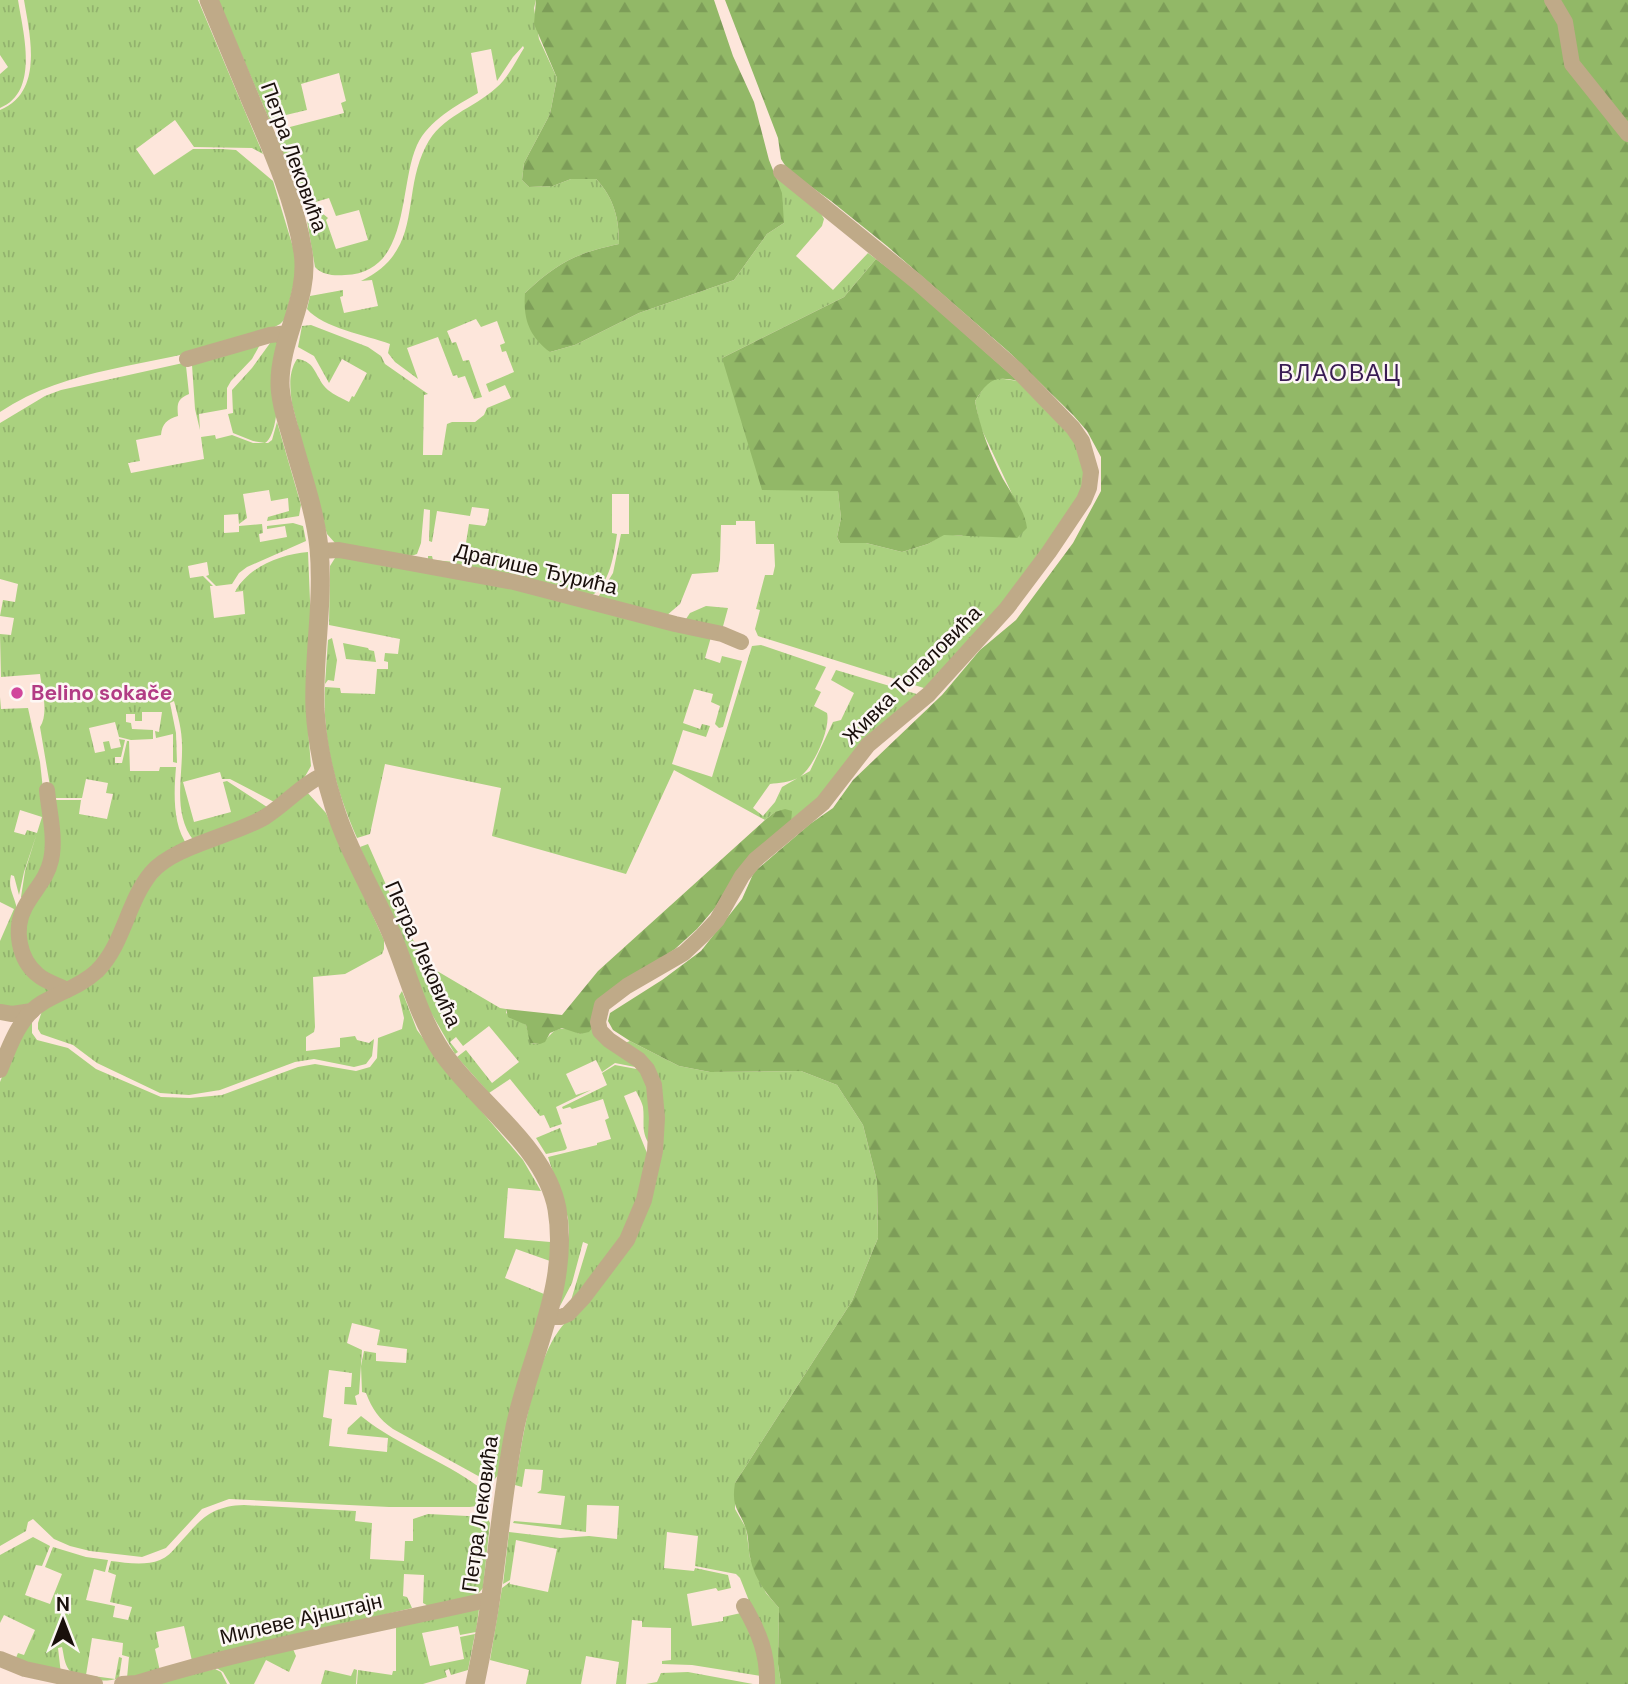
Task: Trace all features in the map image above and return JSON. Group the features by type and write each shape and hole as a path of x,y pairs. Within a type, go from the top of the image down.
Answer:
{"street":[{"name":"Петра Лековића","path":"209,0 271,148 298,227 304,255 300,300 281,367 282,398 314,517 319,551 319,634 315,705 318,741 335,810 390,932 431,1033 444,1054 524,1145 550,1186 557,1207 559,1235 555,1289 515,1426 491,1599 475,1684"},
{"path":"1552,0 1564,22 1572,64 1628,134"},
{"name":"Живка Топаловића","path":"548,1317 568,1314 627,1240 644,1200 654,1151 657,1118 654,1085 647,1069 639,1060 600,1031 598,1022 602,1005 627,986 684,953 702,936 717,920 755,859 823,803 868,744 929,694 1007,608 1049,552 1084,500 1088,488 1091,472 1082,441 1073,428 1017,370 927,291 781,172"},
{"path":"187,359 270,335 289,333"},
{"name":"Драгише Ђурића","path":"319,551 339,550 514,582 722,634 741,642"},
{"path":"0,1070 15,1035 32,1012 40,1004 95,972 105,962 143,883 154,869 173,855 265,817 314,778 325,774"},
{"path":"47,790 52,857 48,870 20,919 20,945 23,956 32,969 41,977 67,990"},
{"path":"0,1012 32,1012"},
{"name":"Милеве Ајнштајн","path":"122,1684 137,1683 224,1657 491,1599"},
{"path":"744,1606 762,1640 767,1661 767,1684"},
{"path":"0,1659 25,1669 95,1684"}],"green space":[{"path":"0,0 18,0 26,60 20,89 12,100 0,108 0,74 8,67 0,55"},
{"path":"24,0 198,0 263,154 252,148 194,147 175,120 136,149 154,175 193,149 236,150 273,181 296,257 297,271 285,319 280,324 269,330 201,350 112,369 54,385 0,412 0,110 14,102 29,77 31,46"},
{"path":"218,0 536,0 534,8 539,39 557,78 550,114 524,163 522,180 529,187 553,186 571,179 596,179 611,201 619,235 619,244 591,251 568,261 547,274 525,293 550,352 575,345 639,313 734,280 767,234 784,223 774,174 820,212 824,219 822,226 796,256 833,290 868,253 876,259 844,297 722,358 838,490 841,518 837,537 840,543 866,543 902,552 928,544 944,534 962,536 1013,496 980,426 975,401 987,383 997,378 1018,381 1065,429 1080,448 1086,485 1025,580 927,689 758,636 755,629 760,610 756,609 765,575 773,575 775,566 774,544 756,544 755,521 736,521 736,525 721,525 718,572 692,574 680,604 666,616 597,599 613,573 621,534 629,534 629,494 612,494 612,533 617,534 614,551 607,577 591,596 428,561 428,556 432,556 433,560 459,560 461,549 465,549 469,524 485,526 489,509 472,507 470,516 437,511 432,542 429,541 430,510 424,509 421,543 417,554 411,556 335,543 327,534 292,404 291,375 297,359 304,360 328,390 349,402 367,373 342,359 329,383 314,356 298,347 302,326 311,325 368,347 381,356 385,364 428,394 424,395 423,455 442,455 447,424 475,422 484,415 487,408 511,398 505,385 489,392 486,384 514,372 506,351 502,352 500,345 505,343 497,321 481,327 476,319 447,331 452,343 456,342 463,361 469,360 482,397 474,399 465,376 453,376 438,337 407,348 418,379 395,362 388,353 390,344 334,326 314,316 307,309 310,296 343,290 343,296 340,297 344,313 378,306 372,280 361,281 381,268 394,254 403,238 418,165 426,146 440,127 500,84 524,48 523,46 513,57 497,81 491,49 471,53 478,93 436,121 422,136 411,163 399,225 392,244 381,260 366,271 333,275 321,272 315,267 307,221 322,213 328,218 326,220 336,249 368,240 359,210 336,216 329,198 302,206 275,134 286,128 344,113 341,103 346,101 339,73 301,84 307,110 269,119"},
{"path":"536,0 714,0 733,56 754,102 769,160 782,193 784,223 767,234 734,280 639,313 575,345 550,352 537,340 526,319 525,293 547,274 568,261 591,251 619,244 619,235 611,201 596,179 571,179 553,186 529,187 522,180 524,163 550,114 557,78 534,24"},
{"path":"725,0 1628,0 1628,1684 781,1684 778,1664 779,1608 754,1572 747,1532 735,1503 735,1483 852,1301 878,1238 877,1181 863,1125 837,1085 801,1071 710,1072 679,1066 613,1030 608,1021 610,1013 701,951 742,899 754,872 833,808 853,780 942,695 980,650 1016,620 1073,543 1101,491 1101,457 1087,431 1073,415 1009,352 887,246 788,170 781,159 778,138"},
{"path":"876,259 910,285 1018,381 992,381 975,401 990,450 1026,521 1027,528 1017,538 944,535 928,544 902,552 866,543 840,543 837,537 841,518 838,491 762,490 722,358 844,297"},
{"path":"273,339 278,339 277,410 271,436 265,443 233,433 228,414 233,413 232,390"},
{"path":"262,341 252,359 227,388 227,409 199,414 200,430 195,409 192,365"},
{"path":"183,363 186,366 189,394 180,400 178,416 166,422 161,435 136,440 140,461 128,463 131,473 204,459 201,437 215,435 216,439 232,435 253,443 268,443 272,440 277,422 301,505 299,516 267,521 268,517 289,511 288,498 271,501 269,490 243,494 247,518 239,524 238,514 224,515 224,533 239,532 239,526 262,524 260,542 287,537 285,526 267,529 267,526 293,523 303,526 306,541 247,567 232,584 216,586 206,576 209,575 207,562 188,566 190,578 203,576 213,586 210,586 214,618 245,614 243,591 235,592 248,575 276,559 308,552 311,625 306,704 311,766 303,780 278,804 230,779 222,779 220,772 183,782 194,822 231,812 223,782 227,781 270,809 194,841 187,830 181,806 182,739 174,701 170,703 176,733 177,763 173,762 173,734 156,738 155,731 159,732 162,712 142,712 142,721 135,721 135,714 126,714 126,722 131,723 132,729 153,730 153,739 131,740 119,737 115,722 89,728 95,753 105,751 103,742 109,741 111,749 121,747 119,739 125,740 121,757 115,757 115,763 122,763 129,741 130,771 159,771 160,767 176,767 177,818 188,846 170,854 95,968 67,982 51,978 28,956 23,921 44,886 52,800 81,800 79,814 107,819 113,794 106,793 108,783 86,779 82,798 52,798 40,727 44,708 40,674 1,677 0,634 11,635 14,618 0,616 3,600 15,602 18,584 0,579 0,423 45,396 61,390"},
{"path":"340,556 482,580 711,637 705,658 720,663 722,656 742,661 723,727 719,728 715,724 720,706 711,702 713,694 694,689 683,723 700,729 702,724 710,726 706,737 683,730 672,764 712,777 752,646 761,645 826,667 815,689 821,692 814,706 827,713 824,738 815,758 799,777 810,771 833,722 841,720 854,693 831,680 836,670 920,695 825,792 791,822 775,812 765,820 674,770 626,874 492,836 501,788 385,764 370,834 357,838 332,764 326,726 325,687 340,688 341,693 375,694 377,669 388,669 388,662 384,661 385,653 398,654 400,639 329,625 330,566 335,558","holes":["797,778 782,787 775,802 763,816 753,808 770,784"]},
{"path":"706,606 728,608 722,630 684,622 690,613"},
{"path":"332,638 337,660 334,681 328,680 325,684 328,640"},
{"path":"343,643 374,651 376,662 346,659"},
{"path":"0,697 1,709 28,708 40,762 50,853 25,901 21,897 25,871 36,835 24,872 19,895 14,876 11,875 10,887 17,909 15,936 55,989 24,1006 0,1008 0,941 14,909 0,902","holes":["20,810 42,817 37,833 27,830 25,835 14,832"]},
{"path":"306,791 326,813 384,940 384,949 382,954 345,974 313,977 315,1027 314,1032 306,1037 306,1051 340,1047 340,1038 355,1036 357,1040 369,1043 374,1039 372,1056 366,1064 354,1067 314,1059 295,1062 220,1090 189,1095 160,1093 97,1063 73,1045 41,1034 38,1023 42,1011 92,981 147,889 168,865"},
{"path":"785,809 792,811 791,822 737,871 715,908 697,929 675,949 638,974 589,1032 580,1034 562,1028 550,1033 545,1042 530,1043 526,1025 508,1017 506,1009 562,1015 598,971 765,820 775,812"},
{"path":"368,844 405,928 432,968 506,1009 506,1013 526,1025 531,1043 543,1041 556,1030 569,1029 580,1034 592,1028 640,1068 615,1063 602,1072 596,1060 566,1074 576,1095 591,1090 556,1107 562,1124 550,1128 544,1115 540,1116 510,1079 489,1093 457,1057 466,1050 492,1083 519,1062 489,1026 463,1046 456,1037 450,1042 458,1052 455,1054 430,1011 360,847"},
{"path":"402,991 417,1030 449,1073 523,1160 541,1191 508,1188 504,1238 550,1242 550,1261 516,1249 505,1278 544,1294 499,1474 494,1480 488,1481 480,1477 393,1429 376,1413 366,1393 362,1392 361,1366 364,1351 376,1353 376,1361 406,1363 407,1349 377,1345 380,1330 352,1323 347,1343 362,1350 359,1394 355,1396 357,1405 344,1404 345,1387 351,1387 352,1373 329,1370 323,1417 332,1419 329,1446 387,1452 388,1438 347,1434 348,1428 361,1416 392,1437 474,1483 489,1495 490,1504 470,1507 389,1507 229,1499 202,1509 166,1548 142,1557 70,1546 54,1539 33,1519 28,1522 26,1531 0,1546 0,1082 13,1049 32,1021 32,1033 37,1040 68,1048 96,1069 161,1097 190,1098 222,1095 298,1067 315,1064 356,1071 370,1067 377,1058 378,1038 402,1029 404,1018 399,996"},
{"path":"630,1041 679,1066 710,1072 801,1071 837,1085 863,1125 877,1181 878,1238 852,1301 735,1483 735,1509 746,1528 750,1558 766,1593 779,1608 778,1664 781,1684 771,1684 753,1611 740,1578 736,1574 695,1566 698,1536 667,1532 664,1568 694,1571 695,1568 728,1575 731,1588 687,1594 692,1626 723,1621 723,1617 741,1613 758,1639 761,1676 692,1665 662,1664 662,1661 671,1660 671,1628 642,1627 642,1621 632,1620 626,1684 616,1684 619,1662 586,1656 581,1684 526,1684 529,1670 490,1660 502,1588 510,1582 548,1592 557,1549 516,1540 510,1580 503,1584 509,1532 560,1538 589,1536 617,1539 619,1506 587,1505 586,1532 513,1523 561,1525 565,1496 537,1493 541,1490 543,1470 525,1469 522,1487 515,1485 532,1397 547,1352 557,1334 638,1225 659,1088 622,1044"},
{"path":"615,1065 642,1070 649,1088 651,1146 645,1137 643,1107 636,1091 624,1096 649,1158 627,1232 569,1307 588,1244 583,1242 572,1283 560,1306 569,1233 568,1218 548,1157 611,1139 605,1120 609,1118 603,1099 572,1109 562,1107 607,1085 602,1073"},
{"path":"560,1128 567,1148 546,1154 536,1138"},
{"path":"244,1505 356,1511 355,1521 372,1523 370,1559 404,1561 405,1541 413,1541 413,1519 428,1514 487,1517 490,1523 483,1588 477,1595 430,1607 423,1603 424,1575 404,1574 403,1596 407,1597 412,1608 192,1661 184,1626 156,1632 159,1647 155,1649 160,1671 127,1678 129,1657 122,1655 123,1643 92,1638 86,1675 115,1679 119,1657 122,1658 119,1678 114,1680 93,1680 73,1674 66,1665 62,1647 58,1648 61,1674 15,1660 18,1653 24,1655 35,1630 4,1615 0,1623 0,1555 33,1537 50,1546 42,1566 36,1565 25,1595 50,1604 62,1574 45,1567 53,1547 86,1557 108,1560 105,1572 94,1569 86,1600 115,1606 113,1617 128,1620 132,1607 110,1602 116,1575 108,1572 111,1561 142,1563 160,1560 205,1517 221,1508"},
{"path":"479,1609 476,1632 460,1635 458,1626 422,1633 430,1666 464,1659 460,1637 475,1634 468,1670 451,1675 449,1669 445,1671 447,1677 423,1684 357,1684 358,1670 392,1675 393,1671 396,1671 396,1623"},
{"path":"293,1649 296,1656 289,1672 266,1660 254,1684 230,1684 223,1672 215,1667"},
{"path":"215,1669 221,1672 227,1684 145,1684"},
{"path":"354,1669 357,1670 356,1684 321,1684 325,1670 351,1676"},
{"path":"688,1672 753,1684 646,1684 657,1682 661,1673"}],"place":[{"name":"Belino sokače","path":"17,693"}],"district":[{"name":"ВЛАОВАЦ","path":"1340,373"}]}
